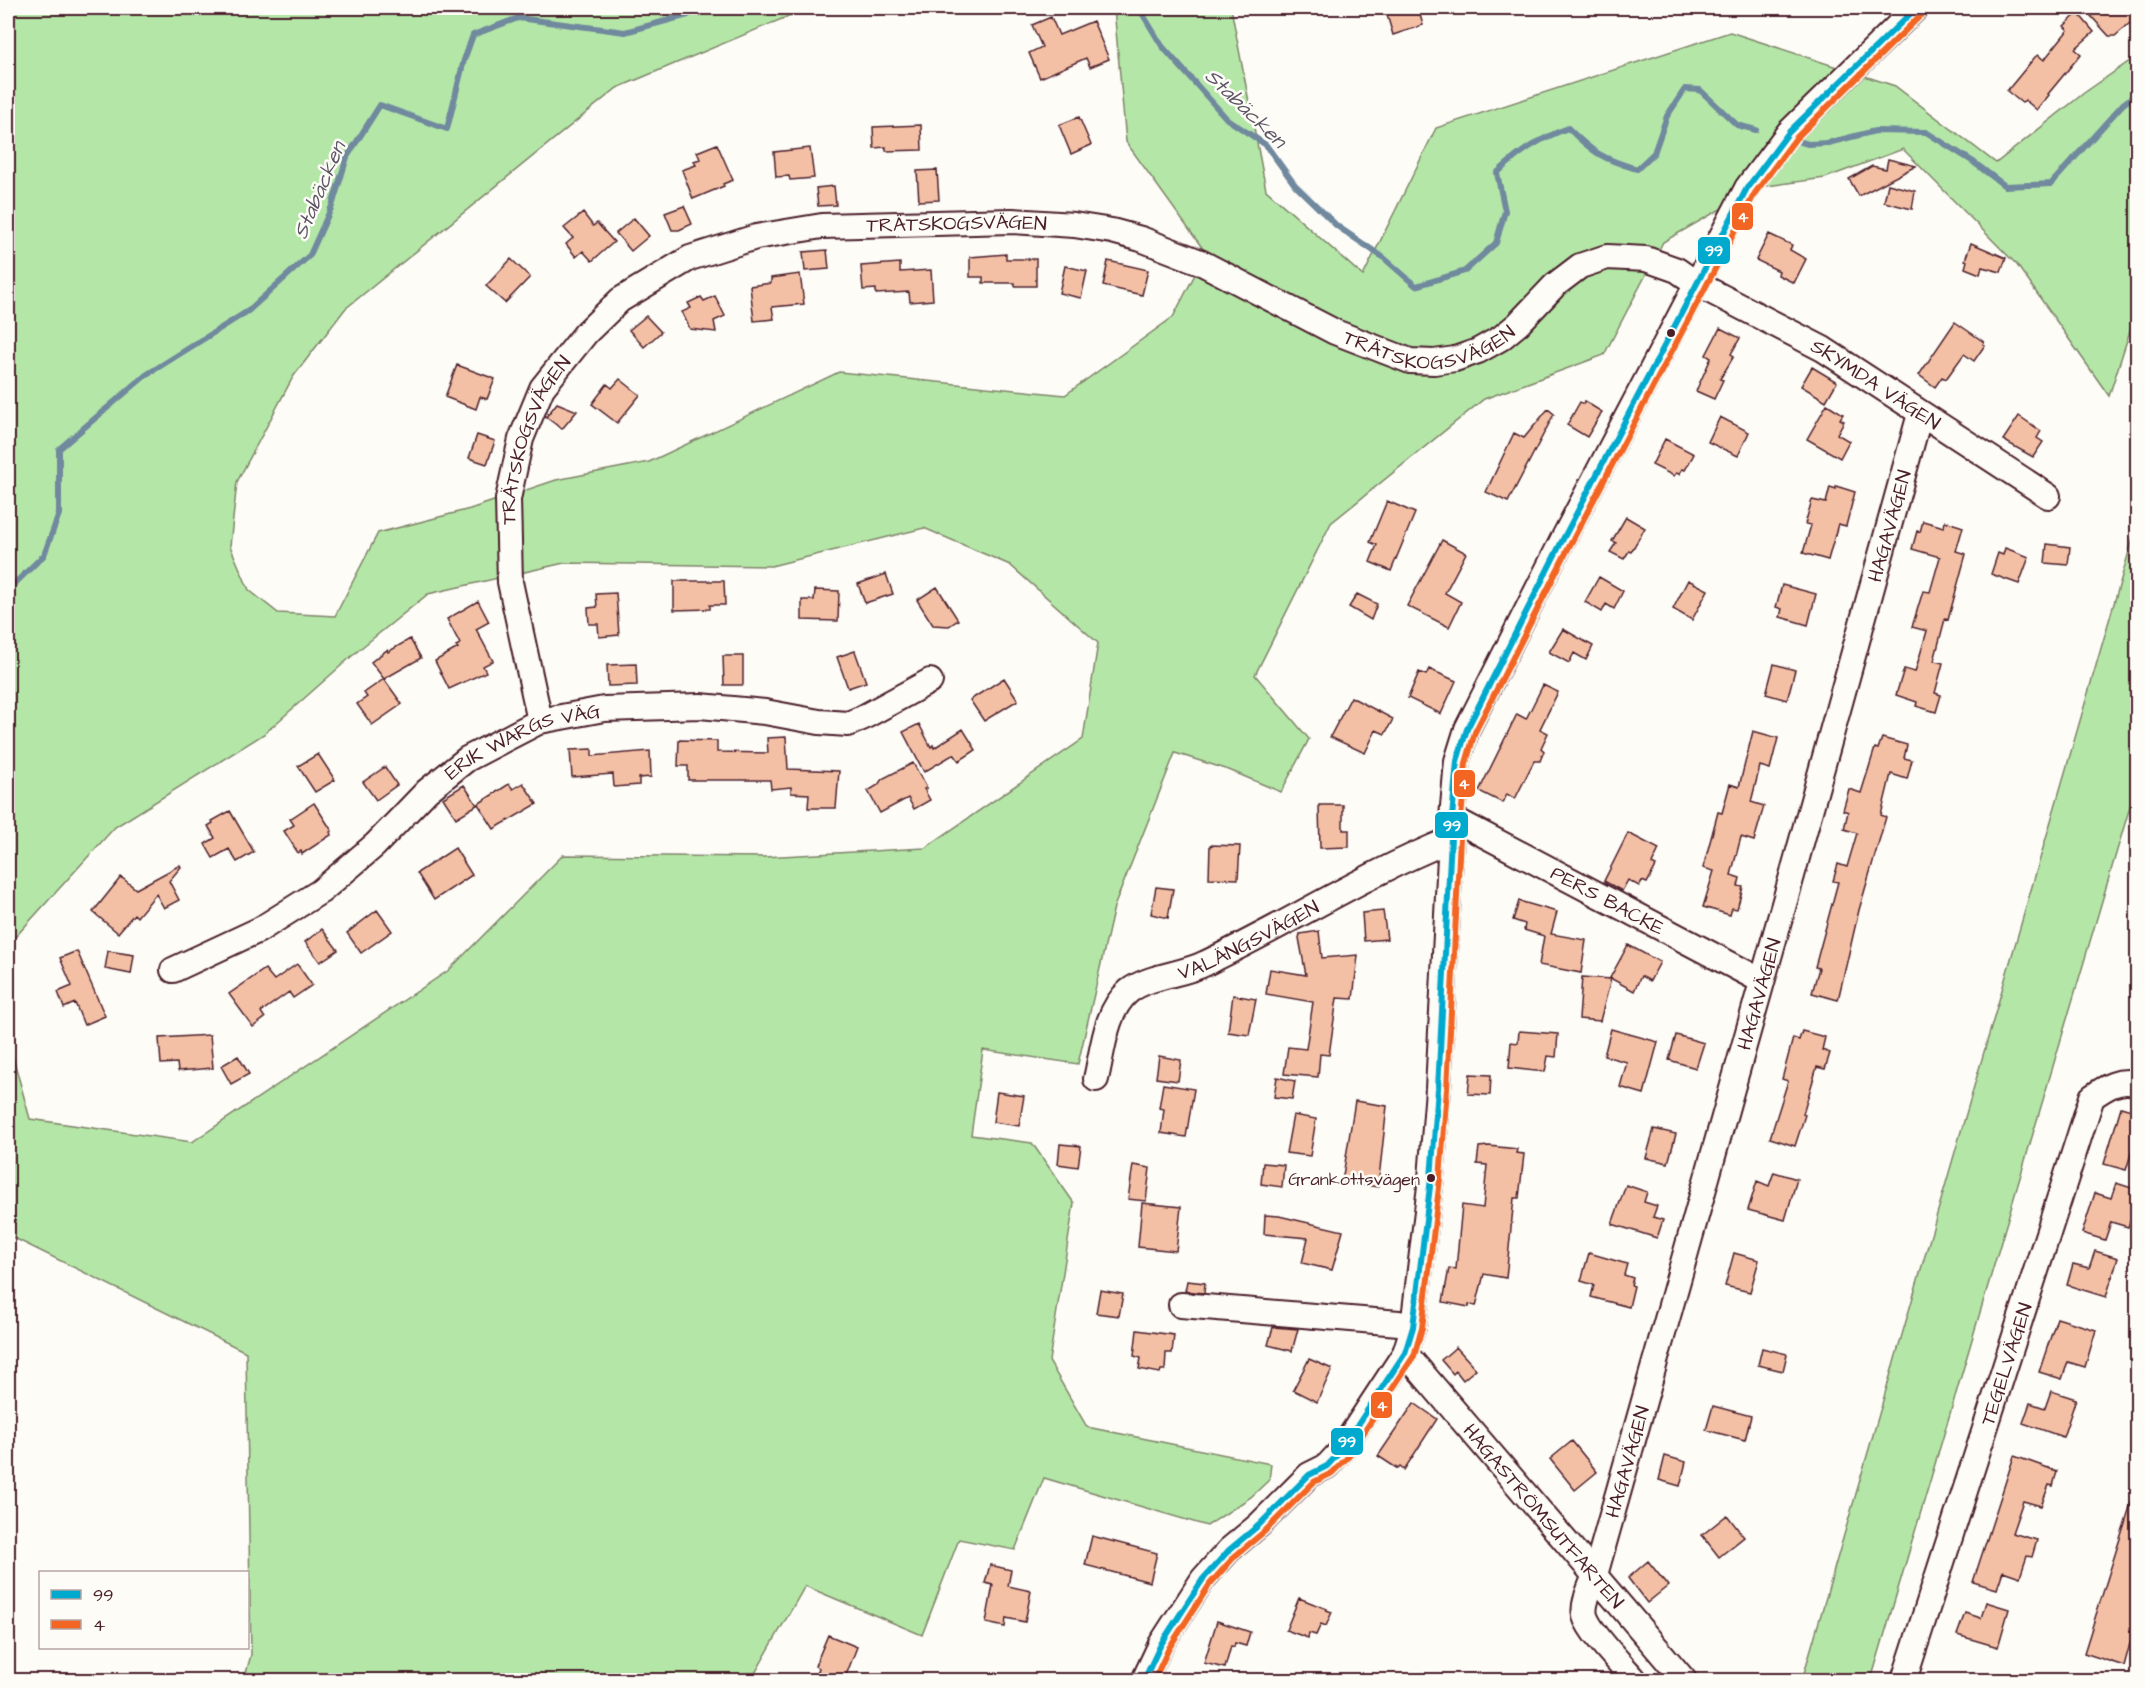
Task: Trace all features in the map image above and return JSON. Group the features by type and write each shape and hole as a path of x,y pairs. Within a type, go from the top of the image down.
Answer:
{"street":[{"path":"1144,1680 1161,1644 1203,1579 1229,1550 1259,1526 1309,1475 1327,1466 1340,1452 1405,1353 1413,1327 1431,1178 1438,1089 1451,829 1457,761 1467,729 1573,520 1747,188 1789,132 1916,8"},
{"name":"TRÄTSKOGSVÄGEN","path":"540,721 510,582 508,498 521,439 542,388 586,333 620,300 690,258 756,237 822,226 1012,221 1074,225 1112,231 1141,239 1200,262 1356,341 1410,361 1434,362 1478,351 1501,338 1518,324 1555,285 1580,266 1607,257 1625,257 1655,262 1677,270 1697,284"},
{"name":"SKYMDA VÄGEN","path":"1697,284 1822,349 2048,496"},
{"name":"HAGAVÄGEN","path":"1635,1680 1591,1628 1585,1615 1587,1599 1920,414"},
{"name":"ERIK WARGS VÄG","path":"173,970 259,930 321,891 375,845 427,791 467,759 540,721 604,709 700,706 765,712 819,722 848,724 930,681"},
{"name":"PERS BACKE","path":"1451,829 1762,981"},
{"name":"VALÄNGSVÄGEN","path":"1096,1079 1113,1010 1130,990 1160,977 1203,965 1345,890 1451,829"},
{"name":"TEGELVÄGEN","path":"1904,1680 2092,1097 2117,1083 2129,1081 2138,1084"},
{"path":"1181,1305 1399,1323 1413,1327"},
{"name":"HAGASTRÖMSUTFARTEN","path":"1405,1353 1684,1680"}],"green space":[{"path":"8,8 808,8 617,88 345,309 293,377 237,482 230,546 249,590 278,613 335,616 378,533 470,509 556,480 649,462 839,372 1065,395 1173,317 1206,253 1126,142 1114,8 1231,8 1266,190 1363,276 1436,128 1730,32 1895,86 1996,163 2084,93 2137,56 2137,309 2109,396 2017,265 1903,149 1825,178 1759,187 1663,242 1604,355 1484,399 1331,523 1255,675 1309,739 1281,792 1229,770 1175,753 1114,907 1078,1064 983,1050 971,1135 1032,1143 1074,1203 1049,1361 1087,1427 1271,1464 1269,1480 1251,1497 1207,1526 1044,1478 1015,1550 959,1539 922,1635 805,1586 754,1675 747,1680 244,1680 251,1655 246,1352 8,1235 8,1039 30,1119 192,1142 449,970 563,855 764,857 925,848 1083,739 1098,643 1010,565 924,528 771,566 564,563 428,594 361,648 264,734 115,827 8,945"},
{"path":"2137,524 2138,665 2131,692 2137,706 2137,783 1871,1680 1802,1680"}],"building":[{"path":"1385,8 1418,8 1423,25 1393,35"},
{"path":"2101,8 2138,8 2138,16 2115,36 2109,36 2091,16"},
{"path":"2078,13 2094,32 2075,49 2081,54 2037,110 2025,100 2022,103 2007,91 2035,57 2038,55 2044,60 2068,30 2064,26"},
{"path":"1051,17 1059,35 1093,21 1109,59 1090,67 1086,58 1040,78 1029,53 1042,47 1032,25"},
{"path":"1079,117 1091,145 1071,154 1059,125"},
{"path":"921,125 922,150 886,151 886,147 874,148 873,127"},
{"path":"717,144 733,180 693,199 682,170 696,165 694,161 700,159 697,152"},
{"path":"810,148 814,178 790,180 789,176 776,177 774,152"},
{"path":"1888,159 1916,166 1859,196 1849,179 1872,166 1886,169"},
{"path":"937,170 939,200 919,201 917,171"},
{"path":"1888,184 1915,191 1912,209 1884,202"},
{"path":"834,186 836,205 818,206 816,188"},
{"path":"684,206 692,224 679,230 672,230 665,213"},
{"path":"583,213 593,226 597,223 614,242 592,261 583,251 576,257 566,244 573,238 564,228"},
{"path":"634,218 649,236 631,251 616,233"},
{"path":"1769,234 1792,245 1790,250 1806,259 1794,283 1778,275 1779,271 1756,260"},
{"path":"1971,243 2006,258 2001,272 1982,267 1980,274 1965,268 1967,261 1965,260"},
{"path":"827,250 829,269 805,271 803,252"},
{"path":"1006,254 1006,259 1036,259 1036,286 1015,286 1015,283 983,283 983,277 970,277 970,257"},
{"path":"511,259 530,277 505,303 486,286"},
{"path":"1108,261 1148,270 1142,295 1103,286"},
{"path":"900,263 900,272 931,270 933,300 910,302 909,292 876,294 876,289 863,290 861,266"},
{"path":"1065,266 1087,271 1081,298 1059,293"},
{"path":"800,274 804,304 772,307 774,319 754,321 750,286 771,283 771,278"},
{"path":"715,296 725,316 714,321 716,332 690,329 682,312 691,308 688,303 701,297 704,301"},
{"path":"646,316 661,332 644,347 629,330"},
{"path":"1955,322 1985,345 1974,361 1964,354 1946,379 1942,377 1935,387 1919,375"},
{"path":"1720,328 1740,338 1731,354 1734,356 1720,379 1723,380 1714,399 1696,391 1711,358 1706,355"},
{"path":"457,365 495,379 487,399 480,397 476,409 445,397"},
{"path":"1812,367 1837,382 1826,401 1801,386"},
{"path":"620,379 640,395 617,423 592,404 607,384 612,388"},
{"path":"1584,401 1602,412 1587,437 1567,425 1580,402 1583,404"},
{"path":"557,403 577,411 562,429 546,417"},
{"path":"1827,404 1843,414 1840,419 1844,421 1837,434 1849,441 1840,458 1807,439"},
{"path":"1548,409 1554,414 1508,502 1486,492 1514,433 1524,438"},
{"path":"2019,416 2041,431 2037,438 2043,442 2033,457 2003,440"},
{"path":"1720,417 1749,432 1738,456 1708,442"},
{"path":"477,435 495,441 487,464 469,458"},
{"path":"1665,439 1694,454 1685,470 1682,469 1674,476 1652,465"},
{"path":"1836,486 1855,492 1846,526 1838,524 1828,560 1803,553 1811,525 1805,524 1812,500 1826,503 1830,487 1836,489"},
{"path":"1387,501 1415,513 1391,571 1370,562 1377,545 1370,542"},
{"path":"1626,517 1645,528 1631,552 1629,551 1624,559 1610,552 1616,543 1612,541"},
{"path":"1923,521 1944,527 1945,521 1963,527 1956,551 1966,554 1934,661 1943,663 1935,693 1941,695 1936,712 1916,706 1917,702 1896,695 1904,669 1915,672 1927,631 1912,627 1923,591 1930,592 1940,557 1912,549 1917,531 1920,532"},
{"path":"1442,540 1466,553 1445,593 1461,602 1449,627 1407,606"},
{"path":"2047,544 2070,547 2068,565 2045,563"},
{"path":"2005,548 2029,557 2019,584 1991,574 1998,553 2003,555"},
{"path":"886,574 893,594 865,603 858,584"},
{"path":"1599,577 1623,591 1614,609 1606,604 1602,612 1585,602"},
{"path":"1688,580 1708,590 1692,620 1673,609"},
{"path":"674,581 724,581 725,605 710,605 710,609 674,610"},
{"path":"1782,585 1816,594 1808,625 1780,617 1782,609 1776,607"},
{"path":"937,587 958,620 949,626 933,625 917,600"},
{"path":"815,590 839,591 838,621 802,620 802,600 814,600"},
{"path":"616,593 619,635 599,637 598,624 589,624 588,608 597,607 596,594"},
{"path":"1357,594 1377,604 1371,620 1349,607"},
{"path":"478,601 489,622 476,629 493,661 483,666 486,672 449,689 435,661 458,648 456,646 460,644 447,619"},
{"path":"1563,629 1593,646 1586,660 1574,653 1569,663 1549,652"},
{"path":"410,639 421,658 384,679 371,662 387,650 388,652"},
{"path":"855,651 866,682 848,688 837,657"},
{"path":"723,656 743,656 743,685 724,685"},
{"path":"636,664 637,685 608,686 607,665"},
{"path":"1774,664 1795,670 1787,700 1766,694"},
{"path":"1429,669 1456,681 1441,714 1408,698 1419,672 1426,675"},
{"path":"1004,678 1018,700 984,721 970,700"},
{"path":"384,679 402,704 372,725 357,704 367,697 364,693"},
{"path":"1543,685 1558,692 1540,729 1548,733 1541,748 1544,751 1540,761 1534,761 1515,799 1507,794 1503,803 1479,791 1517,714 1526,719"},
{"path":"1351,697 1393,719 1385,734 1376,730 1365,753 1330,737"},
{"path":"919,724 931,747 933,745 934,748 963,729 976,750 959,761 954,754 924,772 903,732"},
{"path":"1753,731 1778,738 1770,769 1760,766 1751,802 1764,806 1754,841 1741,837 1731,875 1740,878 1738,886 1743,887 1737,909 1732,908 1730,915 1703,907 1714,871 1703,868 1718,812 1722,813 1730,784 1739,787"},
{"path":"786,737 788,769 839,771 836,808 808,808 809,794 791,793 791,787 771,789 770,780 688,780 688,766 678,766 679,740 717,741 717,752 768,753 767,738"},
{"path":"1882,738 1907,745 1904,758 1912,760 1907,779 1891,774 1881,815 1886,817 1859,910 1838,1000 1812,993 1819,968 1815,967 1838,882 1833,881 1838,864 1847,867 1857,833 1844,829 1848,812 1843,810 1849,789 1861,793 1875,748 1878,749"},
{"path":"592,749 592,756 650,751 651,777 639,778 639,785 614,787 613,774 572,777 570,750"},
{"path":"318,754 335,780 315,792 298,766"},
{"path":"913,763 927,788 924,789 930,800 914,809 908,798 880,813 868,791 878,785 882,779"},
{"path":"385,767 397,785 376,800 363,782"},
{"path":"523,783 537,804 494,829 478,804 509,784 513,789"},
{"path":"464,785 477,805 456,818 443,798"},
{"path":"314,803 332,831 331,835 302,854 301,851 298,853 284,831 294,825 290,819"},
{"path":"1319,805 1343,805 1343,830 1349,830 1349,847 1320,848"},
{"path":"230,811 254,852 237,862 229,849 213,858 205,844 215,838 208,826 213,823 212,821"},
{"path":"1628,833 1659,849 1652,864 1656,866 1647,883 1642,881 1639,886 1628,880 1622,891 1604,881"},
{"path":"1210,845 1240,846 1238,879 1209,878"},
{"path":"455,848 472,875 434,900 417,873"},
{"path":"180,865 181,867 169,881 179,900 164,908 156,894 137,917 134,914 118,933 93,912 121,877 136,889"},
{"path":"1156,887 1173,889 1168,918 1151,914"},
{"path":"1519,901 1557,912 1551,934 1586,940 1581,973 1539,965 1544,936 1524,930 1525,924 1513,920"},
{"path":"377,910 392,931 361,953 347,933"},
{"path":"1383,911 1387,939 1364,941 1362,913"},
{"path":"322,929 338,950 320,962 305,942"},
{"path":"1319,931 1322,958 1358,955 1353,999 1337,998 1329,1055 1320,1054 1318,1077 1284,1074 1288,1047 1306,1049 1313,1002 1266,994 1270,969 1306,975 1300,934"},
{"path":"1628,945 1660,962 1650,981 1641,976 1634,991 1610,978"},
{"path":"77,951 105,1016 84,1025 75,1003 64,1008 58,992 72,986 60,958"},
{"path":"108,951 134,955 131,974 105,969"},
{"path":"297,964 312,985 293,998 289,992 261,1012 265,1018 253,1027 229,994 265,969 274,980"},
{"path":"1582,977 1611,979 1600,1021 1579,1019"},
{"path":"1233,995 1256,999 1249,1035 1228,1032"},
{"path":"1611,1029 1658,1042 1644,1094 1620,1087 1627,1062 1604,1056"},
{"path":"1519,1031 1558,1034 1556,1057 1548,1056 1545,1072 1509,1068 1511,1042 1518,1043"},
{"path":"1802,1031 1825,1037 1822,1050 1830,1053 1825,1069 1817,1067 1795,1146 1770,1138 1788,1081 1782,1079 1793,1038 1799,1040"},
{"path":"210,1035 213,1068 178,1071 177,1063 161,1064 159,1038"},
{"path":"1676,1035 1704,1043 1696,1068 1669,1060"},
{"path":"238,1056 249,1074 231,1084 221,1066"},
{"path":"1159,1056 1181,1060 1178,1081 1156,1078"},
{"path":"1470,1074 1491,1075 1490,1095 1468,1094"},
{"path":"1277,1077 1295,1081 1292,1099 1274,1097"},
{"path":"1163,1084 1194,1089 1186,1137 1161,1133 1164,1109 1159,1108"},
{"path":"997,1092 1024,1096 1019,1126 993,1122"},
{"path":"1355,1101 1387,1106 1378,1187 1342,1182"},
{"path":"2121,1107 2138,1112 2138,1153 2132,1151 2126,1170 2104,1164"},
{"path":"1293,1115 1316,1119 1310,1156 1286,1153"},
{"path":"1654,1129 1676,1134 1668,1163 1646,1158"},
{"path":"1060,1144 1081,1146 1078,1167 1058,1164"},
{"path":"1479,1147 1517,1149 1516,1153 1524,1154 1519,1198 1514,1198 1506,1278 1484,1274 1476,1306 1469,1304 1469,1307 1443,1302 1449,1268 1456,1269 1462,1205 1483,1208 1487,1165 1477,1164"},
{"path":"1263,1163 1284,1165 1282,1187 1261,1184"},
{"path":"1133,1165 1150,1168 1146,1201 1128,1199"},
{"path":"1774,1172 1797,1179 1785,1220 1748,1210 1757,1181 1769,1186"},
{"path":"2116,1183 2138,1190 2138,1198 2128,1227 2111,1222 2105,1240 2082,1233 2095,1193 2111,1198"},
{"path":"1626,1185 1647,1192 1644,1202 1657,1206 1653,1217 1663,1220 1657,1238 1612,1224"},
{"path":"1142,1203 1181,1207 1176,1251 1138,1247"},
{"path":"1265,1215 1279,1216 1343,1231 1332,1270 1302,1263 1308,1238 1264,1234"},
{"path":"2095,1251 2118,1258 2106,1297 2067,1285 2073,1264 2089,1268"},
{"path":"1589,1253 1627,1264 1624,1275 1633,1278 1631,1285 1634,1286 1629,1307 1591,1297 1594,1285 1581,1281"},
{"path":"1734,1253 1759,1260 1750,1292 1725,1286"},
{"path":"1187,1281 1205,1283 1204,1293 1185,1291"},
{"path":"1100,1290 1123,1294 1119,1316 1096,1313"},
{"path":"2057,1318 2096,1330 2085,1367 2068,1362 2062,1379 2039,1372"},
{"path":"1273,1327 1298,1329 1292,1351 1268,1345"},
{"path":"1137,1330 1174,1335 1172,1353 1166,1353 1165,1370 1161,1370 1160,1373 1139,1369 1141,1358 1134,1356"},
{"path":"1456,1347 1476,1369 1463,1380 1456,1371 1453,1374 1441,1360"},
{"path":"1762,1348 1787,1354 1783,1371 1758,1365"},
{"path":"1309,1359 1332,1369 1317,1402 1293,1390"},
{"path":"2051,1391 2076,1399 2063,1437 2023,1423 2030,1403 2045,1408"},
{"path":"1414,1403 1437,1419 1404,1470 1400,1467 1398,1469 1378,1456"},
{"path":"1713,1406 1751,1416 1745,1440 1706,1430"},
{"path":"1572,1441 1597,1472 1575,1490 1550,1459"},
{"path":"1665,1456 1686,1462 1680,1486 1659,1480"},
{"path":"2014,1456 2057,1471 2053,1486 2049,1485 2041,1506 2023,1501 2012,1533 2037,1540 2032,1557 2027,1556 2020,1577 2003,1571 1997,1589 1973,1582"},
{"path":"2134,1494 2138,1495 2138,1642 2131,1640 2124,1666 2084,1653"},
{"path":"1727,1515 1744,1537 1719,1557 1702,1535"},
{"path":"1092,1536 1157,1553 1150,1582 1085,1565"},
{"path":"1648,1561 1668,1586 1647,1603 1628,1578"},
{"path":"990,1565 1011,1570 1008,1586 1031,1591 1025,1622 1006,1618 1005,1627 986,1623 993,1585 985,1583"},
{"path":"1299,1598 1332,1612 1326,1626 1321,1624 1316,1635 1309,1633 1308,1638 1286,1630"},
{"path":"1986,1602 2009,1609 1998,1647 1957,1635 1965,1613 1981,1618"},
{"path":"1217,1621 1250,1632 1246,1646 1235,1643 1234,1647 1231,1646 1225,1668 1204,1663"},
{"path":"828,1635 857,1647 845,1678 815,1680 819,1668 815,1666"}],"waterway":[{"name":"Stabäcken","path":"8,590 44,555 59,514 59,449 146,375 248,311 310,255 332,206 347,157 380,105 447,129 464,60 473,35 518,18 625,32 688,15 696,8"},
{"name":"Stabäcken","path":"1139,8 1162,46 1227,119 1266,145 1295,185 1337,226 1384,258 1416,286 1465,271 1496,243 1505,211 1497,173 1530,147 1557,132 1568,128 1599,154 1637,169 1654,153 1667,116 1685,89 1700,90 1737,125 1756,130"},
{"name":"Stabäcken","path":"1791,139 1808,144 1828,143 1875,131 1926,132 1972,161 2005,186 2051,184 2123,104 2138,93"}],"transit line":[{"name":"99","path":"1144,1680 1161,1644 1203,1579 1229,1550 1259,1525 1309,1475 1327,1466 1340,1452 1405,1353 1413,1327 1431,1178 1438,1089 1452,818 1457,761 1467,729 1562,541 1747,188 1789,132 1916,8"},
{"name":"4","path":"1154,1680 1169,1648 1210,1584 1235,1556 1265,1531 1314,1482 1332,1473 1347,1458 1414,1356 1422,1328 1440,1179 1461,819 1466,763 1475,732 1570,545 1755,193 1796,138 1922,14"}],"place":[{"name":"Grankottsvägen","path":"1431,1178"}]}
